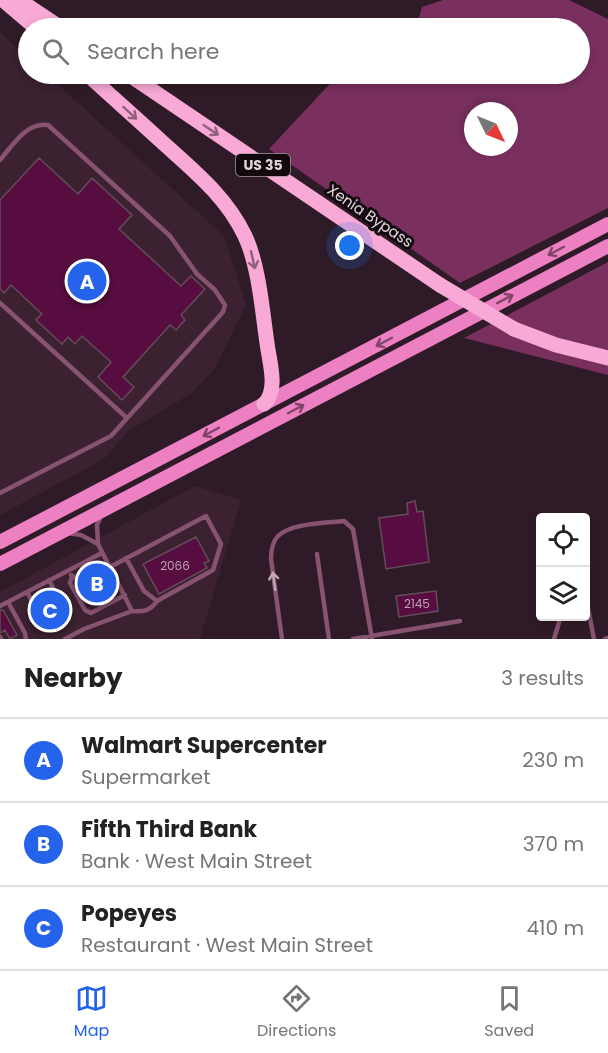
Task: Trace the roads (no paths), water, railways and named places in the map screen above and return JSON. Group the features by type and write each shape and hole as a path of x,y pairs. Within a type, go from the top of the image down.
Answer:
{"highway":[{"path":"3,0 24,18"},
{"path":"19,0 46,18"},
{"path":"98,84 204,179 224,200 237,221 252,253 266,336 272,387 270,396 264,404"},
{"name":"Xenia Bypass","path":"143,84 440,285 514,329 556,345 608,358"}],"main road":[{"path":"0,542 608,224"},
{"path":"0,564 608,246"}],"lane":[{"path":"0,160 31,127 48,125 170,236 197,274 225,305 223,312 111,436 0,493"},
{"path":"0,303 127,418"},
{"path":"109,508 97,525 98,544 132,611"},
{"path":"60,627 66,639 84,629 132,611 142,612 152,609 158,601 213,570 221,544 206,516 110,567"},
{"path":"282,639 271,548 278,536 293,528 344,521 353,529 372,637"},
{"path":"62,532 81,534 98,544"},
{"path":"0,606 102,553"},
{"path":"317,554 329,639"},
{"path":"126,558 144,591 158,601"},
{"path":"69,570 72,577 70,583 85,610 91,613 125,595"},
{"path":"72,577 78,579 89,599 94,601 107,593"},
{"path":"27,592 46,627 56,630 66,624 67,615 49,580"},
{"path":"114,590 120,586"},
{"path":"8,602 26,639"},
{"path":"590,618 594,639"},
{"path":"353,639 460,621"},
{"path":"554,639 559,621"}],"place":[{"name":"Walmart Supercenter","path":"87,281"},
{"name":"Fifth Third Bank","path":"97,583"},
{"name":"Popeyes","path":"50,610"}]}
